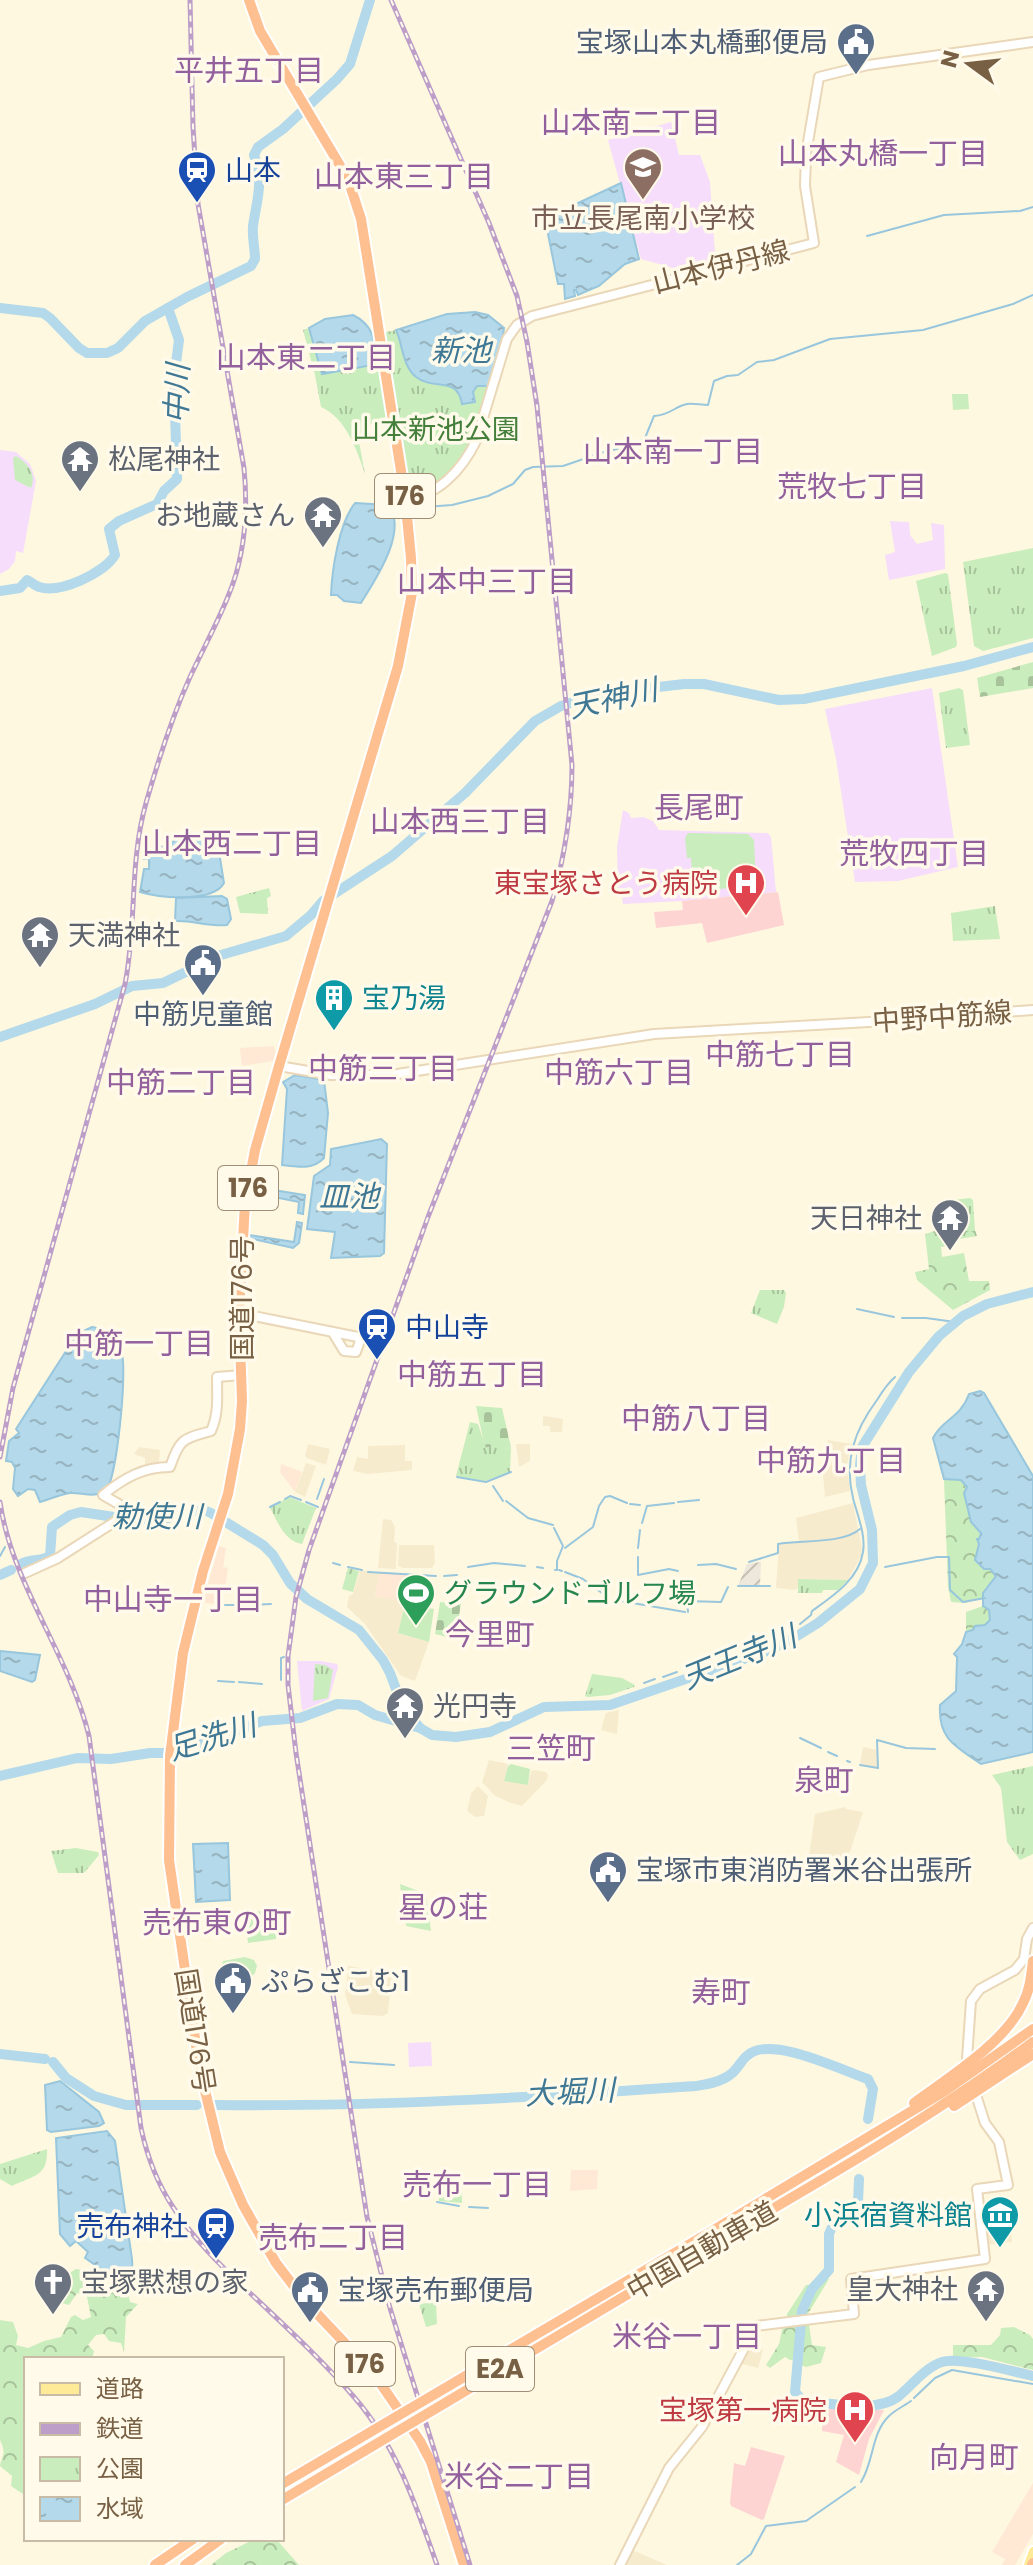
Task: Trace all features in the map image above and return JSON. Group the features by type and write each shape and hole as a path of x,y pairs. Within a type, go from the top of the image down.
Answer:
{"highway":[{"name":"国道176号","path":"249,0 260,31 348,179 361,219 405,496 412,593 398,666 255,1150 245,1203 239,1313 242,1375 240,1429 221,1519 203,1571 186,1638 170,1754 169,1860 199,2066 220,2152 243,2205 276,2263 306,2302 374,2374 420,2441 431,2462 464,2565"},
{"path":"855,2147 997,2040 1022,2006 1029,1988 1033,1961"},
{"name":"中国自動車道","path":"284,2499 715,2236 945,2091 1033,2029"},
{"name":"中国自動車道","path":"284,2483 715,2236 836,2172 951,2100 1033,2042"},
{"path":"836,2172 931,2120 1033,2054"},
{"path":"155,2565 190,2541"},
{"path":"185,2565 218,2541"}],"main road":[{"name":"山本伊丹線","path":"405,496 417,498 433,492 469,456 507,339 517,325 532,316 814,243 805,186 806,154 819,77 868,65 1033,42"},
{"name":"中野中筋線","path":"279,1066 338,1075 391,1075 654,1034 1033,1010"},
{"path":"239,1313 333,1333"},
{"path":"25,1573 58,1558 118,1519 122,1506 103,1495 139,1471 170,1467 177,1445 184,1438 211,1431 214,1426 217,1377 242,1375"},
{"path":"967,2059 971,2001 980,1989 1015,1970 1024,1959 1027,1939 1033,1928"},
{"path":"620,2565 669,2468 702,2427 756,2326 854,2314 851,2279 985,2259 977,2189 1008,2185 999,2142 985,2123 977,2098"},
{"path":"1031,2564 1033,2551"}],"shaded area":[{"path":"671,122 679,155 700,155 710,182 715,253 711,263 673,268 641,259 608,140"},
{"path":"0,450 16,452 30,464 36,481 23,553 16,551 15,561 0,574"},
{"path":"890,521 909,522 910,535 917,544 933,540 931,523 944,525 945,569 889,580 885,555 895,552"},
{"path":"932,688 958,867 898,881 855,882 825,709"},
{"path":"623,810 631,818 643,817 653,821 659,830 768,833 771,837 776,892 623,904 622,897 618,896 617,847"},
{"path":"778,892 784,925 707,943 702,923 656,928 654,912 683,910 682,901"},
{"path":"274,1046 276,1054 273,1061 242,1066 240,1048"},
{"path":"545,1416 563,1419 562,1432 550,1432 550,1426 543,1426"},
{"path":"828,1440 852,1444 847,1464 850,1491 825,1497 822,1464"},
{"path":"308,1444 330,1449 326,1465 307,1458"},
{"path":"516,1444 530,1444 530,1461 519,1467"},
{"path":"405,1445 405,1461 412,1461 412,1470 368,1474 353,1471 357,1457 368,1459 368,1446"},
{"path":"139,1447 160,1450 159,1464 145,1466 145,1458 134,1454"},
{"path":"306,1463 316,1466 305,1497 295,1492"},
{"path":"281,1464 302,1472 295,1492 280,1472"},
{"path":"853,1503 862,1548 848,1580 799,1579 795,1590 776,1588 779,1544 799,1541 796,1518"},
{"path":"383,1519 391,1520 395,1527 396,1569 378,1568"},
{"path":"399,1545 434,1545 435,1563 432,1568 398,1566"},
{"path":"219,1546 226,1548 223,1567 228,1568 224,1596 219,1605 203,1602"},
{"path":"761,1562 760,1585 738,1586 747,1564"},
{"path":"360,1570 380,1573 375,1596 406,1602 398,1633 429,1642 415,1681 401,1676 365,1624 347,1607"},
{"path":"380,1573 410,1575 405,1602 375,1596"},
{"path":"297,1661 321,1661 337,1664 338,1667 329,1699 302,1711"},
{"path":"619,1710 617,1734 601,1730 606,1713"},
{"path":"863,1747 877,1750 877,1768 860,1764"},
{"path":"489,1760 508,1764 505,1781 528,1785 531,1771 534,1770 546,1772 547,1780 522,1806 508,1802 494,1795 482,1782"},
{"path":"478,1786 488,1796 484,1816 475,1817 467,1811 471,1793"},
{"path":"845,1807 863,1812 846,1864 839,1858 809,1856 815,1814"},
{"path":"348,1966 392,1973 388,2013 383,2016 352,2014 345,1995"},
{"path":"431,2042 432,2066 409,2067 408,2043"},
{"path":"571,2170 598,2170 597,2189 570,2191"},
{"path":"1011,2230 1012,2242 987,2245 986,2233"},
{"path":"747,2345 763,2350 758,2368 739,2363"},
{"name":"宝塚第一病院","path":"823,2408 884,2410 869,2439 859,2475 836,2462 844,2435 822,2431"},
{"path":"751,2447 785,2456 762,2520 730,2503 734,2463 745,2466"},
{"path":"1033,2483 1033,2534 1015,2565 1002,2565 1005,2559 992,2552"},
{"path":"630,2549 667,2565 623,2565"}],"green space":[{"path":"309,328 322,374 378,364 388,417 374,420 359,442 365,474 344,427 321,407 303,330"},
{"name":"山本新池公園","path":"396,330 407,366 454,387 460,393 462,404 474,402 473,392 477,386 490,386 465,455 431,491 409,493 381,333"},
{"path":"952,394 968,394 969,409 953,410"},
{"path":"16,456 30,469 33,478 31,488 15,480 13,458"},
{"path":"1033,548 1033,638 983,651 974,646 963,562"},
{"path":"948,574 957,644 932,656 916,581"},
{"path":"1033,662 1033,688 980,697 977,678"},
{"path":"959,688 963,690 970,745 946,748 939,693"},
{"path":"688,833 748,834 754,840 756,885 693,892 691,858 687,858 685,838"},
{"path":"269,888 268,914 240,913 236,897"},
{"path":"995,906 1000,939 953,941 951,913"},
{"path":"973,1200 975,1231 954,1231 945,1222 944,1201"},
{"path":"944,1201 947,1221 974,1226 977,1236 948,1241 948,1246 941,1247 942,1257 964,1253 969,1281 989,1281 990,1290 953,1310 917,1280 915,1272 929,1269 925,1234 938,1230 939,1202"},
{"path":"760,1290 784,1290 786,1293 777,1324 751,1313"},
{"path":"476,1406 502,1408 511,1447 506,1449 503,1444 485,1448"},
{"path":"470,1422 478,1424 486,1448 503,1443 506,1449 511,1447 510,1472 485,1481 456,1476"},
{"path":"944,1479 961,1480 967,1488 964,1493 981,1533 981,1563 996,1576 983,1593 983,1598 965,1603 951,1602 948,1587"},
{"path":"289,1497 316,1508 302,1544 286,1535 270,1508"},
{"path":"348,1568 359,1571 353,1592 342,1589"},
{"path":"798,1579 848,1580 838,1590 798,1593"},
{"path":"440,1602 461,1604 455,1639 435,1634"},
{"name":"グラウンドゴルフ場","path":"405,1604 434,1609 429,1642 398,1633"},
{"path":"983,1606 989,1610 990,1620 986,1625 975,1626 966,1632 966,1612"},
{"path":"315,1664 333,1670 328,1698 313,1701"},
{"path":"592,1674 622,1678 635,1685 610,1695 588,1697 585,1696"},
{"path":"511,1764 530,1769 528,1785 504,1781"},
{"path":"1033,1766 1033,1854 1020,1860 1007,1842 1001,1788 992,1775"},
{"path":"76,1848 98,1852 99,1855 84,1873 58,1873 51,1851"},
{"path":"400,1884 426,1894 431,1931 406,1926"},
{"path":"279,1908 276,1939 248,1943 244,1914"},
{"path":"245,1957 254,1960 257,1966 249,1979 230,1981 221,1972 223,1961"},
{"path":"47,2149 45,2165 38,2174 12,2186 0,2179 0,2164"},
{"path":"461,2179 462,2203 439,2201 438,2180"},
{"path":"76,2269 83,2270 102,2288 128,2292 130,2302 138,2304 126,2317 124,2352 121,2343 109,2341 104,2334 96,2335 88,2345 94,2351 92,2357 24,2357 24,2495 11,2486 12,2476 0,2466 4,2452 0,2440 0,2320 13,2322 18,2336 16,2345 28,2348 61,2337 75,2315 83,2320 91,2317 87,2297 77,2293 69,2305 55,2301 53,2291 42,2294 43,2289"},
{"path":"820,2274 829,2279 806,2317 787,2319 787,2314 806,2285 814,2284"},
{"path":"436,2302 437,2324 426,2327 419,2304"},
{"path":"809,2324 812,2345 826,2347 821,2363 806,2367 801,2365 799,2359 785,2357 770,2368 766,2365 779,2344 783,2325"},
{"path":"1014,2327 1033,2339 1033,2370 982,2357 953,2358 953,2345 991,2345 1000,2335 1001,2328"},
{"path":"251,2541 278,2541 299,2565 211,2565 226,2553"}],"water":[{"path":"621,183 639,259 625,264 599,286 578,295 574,290 575,296 565,299 564,284 558,284 547,229 548,217"},
{"name":"新池","path":"475,312 488,315 504,328 502,344 490,386 477,386 473,392 475,402 462,404 459,395 450,386 423,381 411,372 396,330 447,314"},
{"path":"353,315 370,329 378,364 322,374 309,328 325,319"},
{"path":"355,503 388,505 395,528 388,555 361,603 344,601 337,595 331,595 341,534"},
{"path":"184,832 212,835 217,839 224,883 209,894 198,896 172,897 140,892 144,869 149,869 149,859 144,859 146,850 169,845"},
{"path":"222,896 227,899 231,919 227,925 175,921 176,898"},
{"path":"295,1075 324,1080 328,1113 324,1158 304,1167 282,1165 287,1089 283,1082"},
{"name":"皿池","path":"381,1139 387,1144 384,1253 380,1256 331,1258 335,1232 307,1229 314,1176 330,1165 331,1149"},
{"path":"255,1187 305,1195 303,1214 298,1213 299,1202 254,1193"},
{"path":"297,1222 302,1223 299,1243 293,1248 248,1238 249,1235 294,1242"},
{"path":"92,1327 114,1341 122,1355 120,1425 110,1482 106,1490 98,1494 70,1493 40,1502 35,1490 28,1489 18,1496 13,1489 15,1468 12,1462 6,1461 9,1441 19,1433 16,1429 77,1334"},
{"path":"980,1391 1033,1476 1033,1752 981,1764 945,1734 940,1705 956,1691 957,1657 954,1654 966,1632 990,1620 989,1610 983,1606 983,1593 996,1576 975,1560 979,1544 977,1539 981,1533 971,1522 964,1493 967,1487 961,1480 944,1479 933,1438 961,1409 969,1394"},
{"path":"0,1651 40,1655 35,1680 32,1682 0,1671"},
{"path":"228,1843 230,1900 196,1902 193,1844"},
{"path":"60,2081 99,2112 104,2123 51,2132 47,2130 45,2085"},
{"path":"107,2131 115,2141 132,2259 131,2274 118,2281 85,2258 88,2252 76,2241 70,2246 60,2234 56,2138"}],"waterway":[{"path":"0,308 43,313 79,348 87,353 107,353 118,348 145,321 251,266 255,259 253,226 259,183 254,155 258,147 283,129 350,64 370,0"},
{"path":"867,236 944,215 1020,211 1033,207"},
{"path":"411,508 452,505 488,496 513,484 525,470 533,467 563,466 634,445 645,438 654,416 687,404 708,405 714,381 738,375 757,362 774,360 830,339 923,330 1013,304 1033,295"},
{"name":"中川","path":"0,591 20,588 27,580 48,588 69,585 92,575 115,555 109,529 119,521 157,504 164,491 177,479 174,378 179,340 168,308"},
{"path":"394,515 402,511"},
{"name":"天神川","path":"0,1037 95,1004 132,986 163,983 221,955 286,936 323,901 392,856 465,793 535,721 561,706 599,694 684,684 704,684 779,700 804,699 964,666 1033,647"},
{"name":"天王寺川","path":"0,1776 77,1758 111,1759 150,1753 178,1753 262,1721 300,1718 337,1704 358,1705 375,1715 420,1728 432,1735 456,1737 490,1732 544,1707 610,1705 767,1651 818,1623 860,1589 873,1563 872,1530 861,1485 862,1447 909,1372 939,1336 963,1316 987,1304 1033,1292"},
{"path":"857,1309 894,1317"},
{"path":"902,1318 955,1322"},
{"path":"800,1624 851,1579 861,1562 863,1539 850,1471 853,1447 862,1423 895,1377"},
{"path":"457,1477 486,1482 511,1472"},
{"path":"317,1499 324,1479"},
{"path":"493,1486 503,1501"},
{"path":"285,1499 290,1496 301,1500"},
{"path":"565,1548 593,1527 605,1497 627,1503"},
{"path":"678,1502 699,1500"},
{"path":"506,1501 528,1518 553,1525"},
{"path":"270,1507 280,1502"},
{"path":"306,1502 318,1507"},
{"path":"642,1523 647,1506 674,1503"},
{"path":"630,1504 640,1505"},
{"name":"勅使川","path":"21,1564 50,1556 52,1527 70,1515 81,1512 134,1520 161,1520 204,1510 263,1545 290,1583 307,1599 359,1630 383,1660 402,1705 420,1728"},
{"path":"554,1528 563,1546 555,1570"},
{"path":"749,1562 778,1553 778,1544 833,1539 860,1529"},
{"path":"638,1548 640,1530"},
{"path":"0,1556 5,1547"},
{"path":"638,1557 638,1575 669,1569 678,1571"},
{"path":"885,1567 949,1557 950,1590 963,1602 985,1598"},
{"path":"333,1563 340,1565"},
{"path":"468,1567 494,1563 525,1566"},
{"path":"698,1565 716,1564 736,1569"},
{"path":"348,1567 362,1570"},
{"path":"537,1567 543,1568"},
{"name":"勅使川","path":"0,1575 11,1570"},
{"path":"368,1572 436,1576"},
{"path":"565,1572 583,1579 606,1596"},
{"path":"444,1576 457,1575"},
{"path":"738,1586 770,1586"},
{"path":"688,1612 687,1601 721,1602 728,1587"},
{"path":"615,1600 685,1612"},
{"path":"247,1605 271,1604"},
{"path":"225,1605 244,1605"},
{"path":"281,1680 281,1658 284,1657"},
{"path":"663,1677 677,1672"},
{"path":"644,1683 655,1679"},
{"path":"218,1681 234,1682"},
{"path":"239,1682 262,1684"},
{"path":"800,1738 821,1748"},
{"path":"860,1765 878,1768 877,1740 906,1748 935,1749"},
{"path":"828,1752 837,1756"},
{"name":"大堀川","path":"215,2105 395,2103 696,2086 723,2079 748,2055 773,2049 806,2056 868,2079 873,2089 868,2119"},
{"name":"大堀川","path":"0,2054 45,2059"},
{"name":"大堀川","path":"53,2062 66,2078 94,2096 126,2105 197,2105"},
{"path":"350,2062 394,2065"},
{"name":"大堀川","path":"859,2179 855,2210 833,2225 829,2234 829,2270 812,2289 802,2311 795,2392 803,2401 878,2405 899,2396 930,2368 950,2361 1033,2376"},
{"path":"437,2202 459,2206"},
{"path":"469,2207 488,2208"},
{"path":"388,2281 481,2282"},
{"path":"914,2398 935,2378 952,2370 1033,2384"},
{"path":"861,2482 883,2423 911,2401"},
{"path":"737,2565 751,2554 766,2526 806,2521 855,2487"}],"railway":[{"path":"0,1457 13,1388 125,984 137,848 146,803 177,708 234,579 244,532 244,468 198,204 190,0"},
{"path":"391,0 489,223 517,296 537,406 572,765 567,833 552,901 428,1217 309,1550 296,1597 288,1656 296,1753 367,2217 390,2308 470,2565"},
{"path":"0,1502 16,1562 68,1677 89,1736 141,2128 153,2169 173,2207 199,2242 342,2383 369,2416 403,2476 437,2565"}],"place":[{"name":"宝塚山本丸橋郵便局","path":"856,76"},
{"name":"市立長尾南小学校","path":"643,201"},
{"name":"山本","path":"197,204"},
{"name":"松尾神社","path":"80,493"},
{"name":"お地蔵さん","path":"323,549"},
{"name":"東宝塚さとう病院","path":"746,917"},
{"name":"天満神社","path":"40,969"},
{"name":"中筋児童館","path":"203,997"},
{"name":"宝乃湯","path":"334,1032"},
{"name":"天日神社","path":"950,1252"},
{"name":"中山寺","path":"377,1361"},
{"name":"グラウンドゴルフ場","path":"416,1627"},
{"name":"光円寺","path":"405,1740"},
{"name":"宝塚市東消防署米谷出張所","path":"608,1904"},
{"name":"ぷらざこむ1","path":"233,2015"},
{"name":"小浜宿資料館","path":"1000,2249"},
{"name":"売布神社","path":"216,2260"},
{"name":"宝塚黙想の家","path":"53,2316"},
{"name":"皇大神社","path":"986,2323"},
{"name":"宝塚売布郵便局","path":"310,2324"},
{"name":"宝塚第一病院","path":"855,2444"}],"district":[{"name":"平井五丁目","path":"249,70"},
{"name":"山本南二丁目","path":"631,122"},
{"name":"山本丸橋一丁目","path":"883,153"},
{"name":"山本東三丁目","path":"404,176"},
{"name":"山本東二丁目","path":"306,357"},
{"name":"山本南一丁目","path":"673,451"},
{"name":"荒牧七丁目","path":"852,486"},
{"name":"山本中三丁目","path":"487,581"},
{"name":"長尾町","path":"699,807"},
{"name":"山本西三丁目","path":"460,821"},
{"name":"山本西二丁目","path":"232,843"},
{"name":"荒牧四丁目","path":"914,853"},
{"name":"中筋七丁目","path":"780,1054"},
{"name":"中筋三丁目","path":"383,1068"},
{"name":"中筋六丁目","path":"619,1072"},
{"name":"中筋二丁目","path":"181,1082"},
{"name":"中筋一丁目","path":"139,1343"},
{"name":"中筋五丁目","path":"472,1374"},
{"name":"中筋八丁目","path":"696,1418"},
{"name":"中筋九丁目","path":"831,1460"},
{"name":"中山寺一丁目","path":"173,1599"},
{"name":"今里町","path":"490,1634"},
{"name":"三笠町","path":"551,1748"},
{"name":"泉町","path":"824,1780"},
{"name":"星の荘","path":"443,1907"},
{"name":"売布東の町","path":"217,1922"},
{"name":"寿町","path":"721,1992"},
{"name":"売布一丁目","path":"477,2184"},
{"name":"売布二丁目","path":"333,2237"},
{"name":"米谷一丁目","path":"687,2336"},
{"name":"向月町","path":"974,2457"},
{"name":"米谷二丁目","path":"519,2476"}],"water label":[{"name":"足洗川","path":"212,1737"}]}
